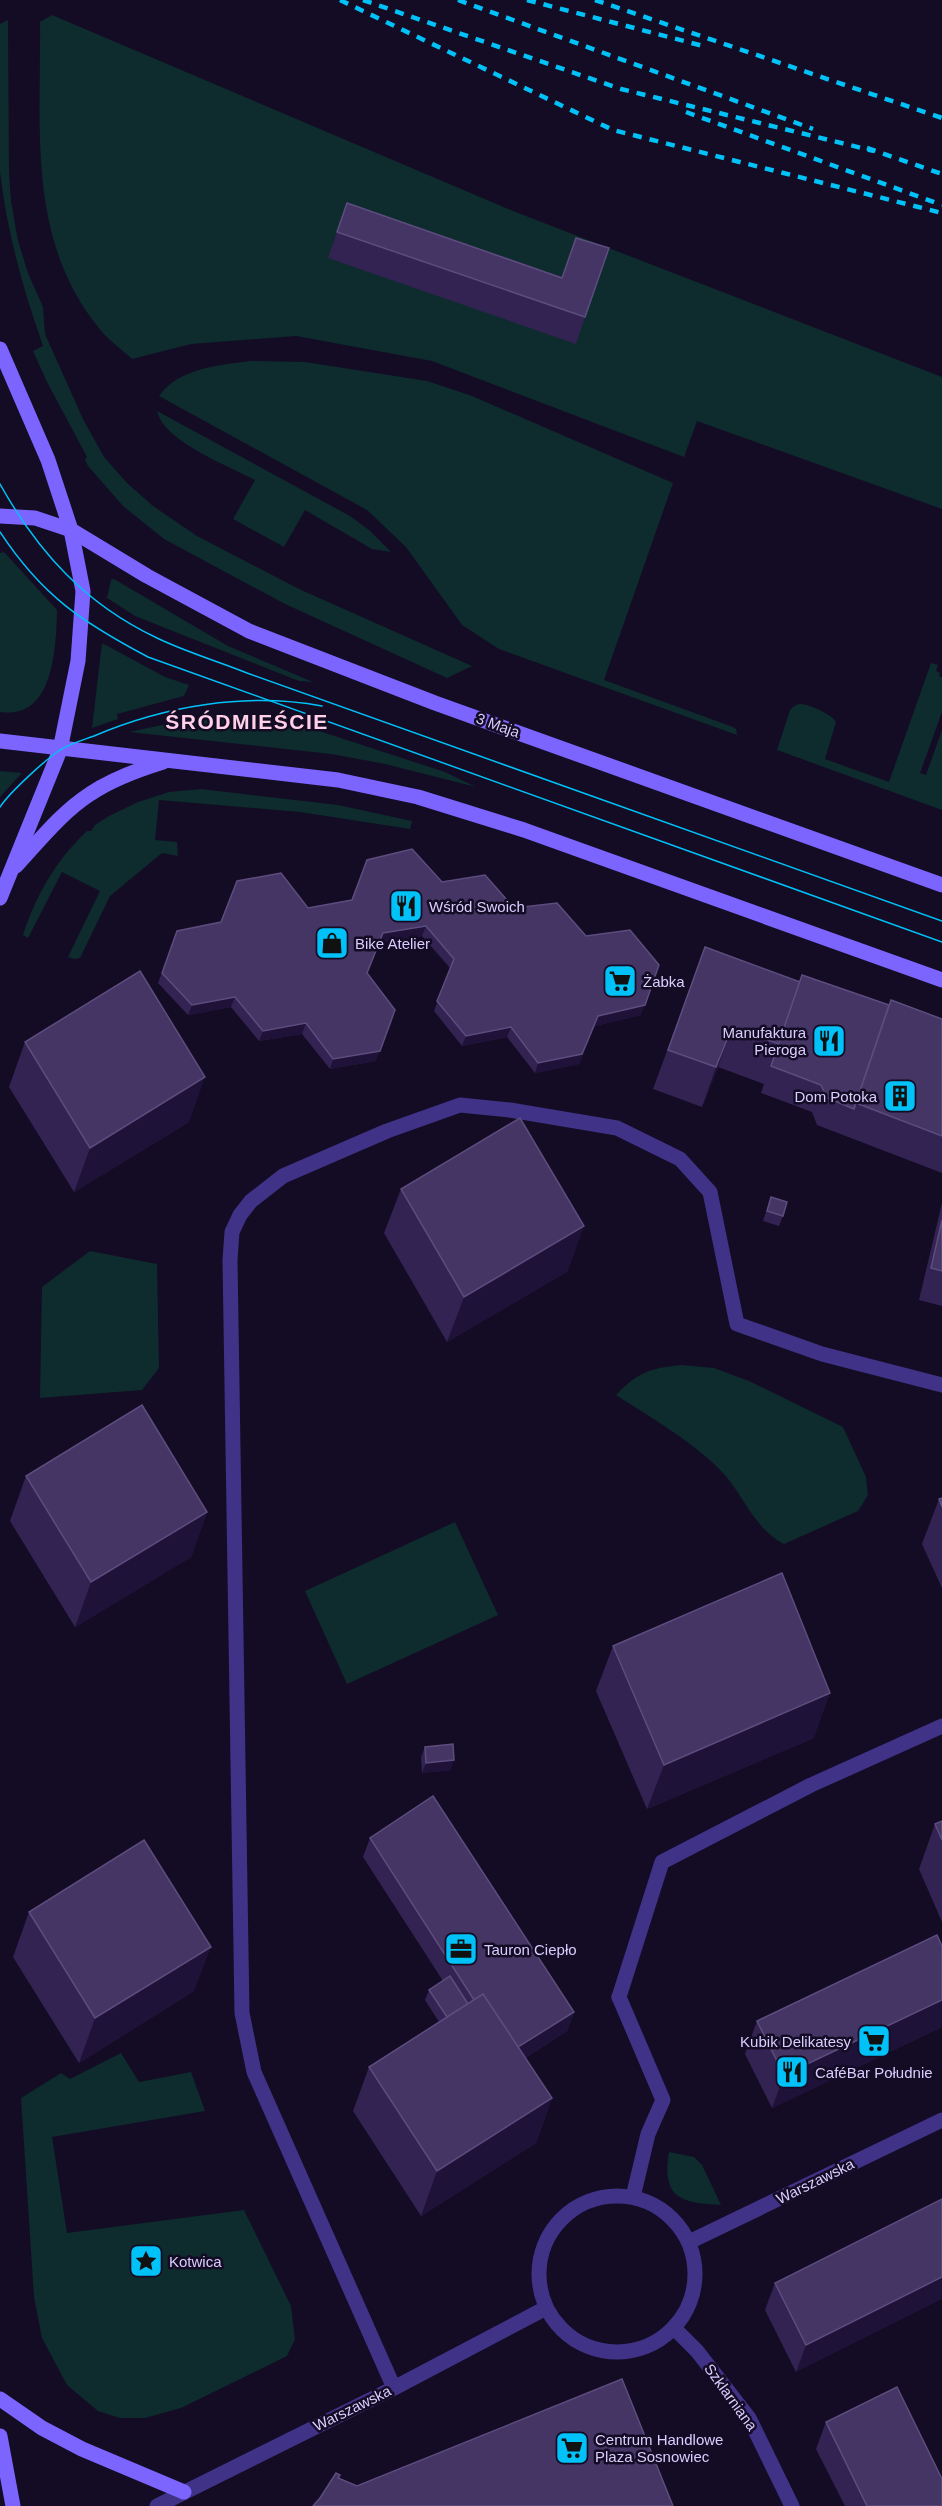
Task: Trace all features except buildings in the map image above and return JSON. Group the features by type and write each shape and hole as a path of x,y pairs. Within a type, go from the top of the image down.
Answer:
{"main road":[{"path":"0,349 48,460 70,530 83,591 78,660 60,750 0,898"},
{"name":"3 Maja","path":"0,516 35,518 70,530 124,560 147,576 249,631 435,703 942,885"},
{"path":"0,741 60,750 338,780 418,797 544,837 942,980"},
{"path":"9,874 38,842 88,795 137,770 168,760"},
{"path":"0,2399 42,2428 82,2449 184,2492"},
{"path":"0,2436 13,2506"}],"street":[{"path":"394,2388 254,2072 242,2013 232,1232 240,1215 251,1201 283,1176 387,1131 460,1105 617,1128 680,1159 710,1192 737,1324 822,1354 942,1385"},
{"path":"633,2197 648,2133 663,2100 619,1997 662,1862 811,1785 942,1726"},
{"name":"Warszawska","path":"689,2242 942,2120"},
{"path":"604,2195 633,2197 656,2205 676,2221 689,2242 695,2264 694,2288 687,2310 674,2328 654,2343 630,2352 605,2351 581,2344 561,2329 546,2308 538,2280 542,2251 555,2225 576,2206 604,2195"},
{"name":"Warszawska","path":"157,2506 394,2388 546,2308"},
{"name":"Szklarniana","path":"674,2328 697,2351 749,2418 792,2506"}],"green space":[{"path":"52,15 513,211 942,377 942,509 697,421 684,457 432,361 296,336 191,344 132,359 98,327 75,293 59,257 49,220 40,142 40,22"},
{"path":"8,20 9,173 18,241 28,273 43,307 45,334 83,419 104,457 127,483 153,506 197,536 299,589 472,666 447,678 285,604 164,539 123,506 88,466 85,460 87,457 33,351 43,346 22,282 7,216 0,172 0,24"},
{"path":"251,361 305,362 427,381 472,396 673,483 604,680 733,727 737,735 499,649 462,625 406,547 367,510 159,396 177,379 188,374 213,366"},
{"path":"157,411 350,516 369,530 391,552 372,549 305,510 284,547 233,519 255,480 198,452 171,432 162,422"},
{"path":"4,552 57,610 53,661 42,693 32,705 18,711 0,712 0,553"},
{"path":"114,579 228,646 313,682 299,681 135,616 107,598 111,580"},
{"path":"102,643 165,677 189,685 184,696 117,714 118,719 92,728"},
{"path":"931,663 938,665 936,671 942,677 942,712 920,773 926,775 942,730 942,810 777,750 790,710 799,704 808,705 825,713 836,722 825,759 889,782"},
{"path":"264,713 445,772 476,787 385,764 331,754 129,732 205,716"},
{"path":"0,771 22,773 0,797"},
{"path":"201,789 338,805 412,821 410,829 300,812 159,800 155,840 177,842 178,856 162,853 110,896 80,958 68,957 100,891 62,872 28,938 23,935 48,879 87,831 91,831 95,825 109,816 138,802 169,792"},
{"path":"90,1251 157,1264 159,1368 142,1390 40,1398 42,1287"},
{"path":"682,1365 714,1368 749,1381 843,1427 866,1477 868,1495 858,1511 784,1544 774,1538 758,1522 732,1484 714,1464 673,1432 616,1395 645,1372"},
{"path":"455,1522 498,1615 347,1684 305,1591"},
{"path":"121,2053 139,2082 191,2072 205,2111 52,2137 67,2233 244,2210 291,2306 295,2339 287,2356 181,2408 145,2418 120,2418 98,2411 67,2385 42,2338 34,2297 21,2098 61,2073 70,2079"},
{"path":"669,2152 694,2157 702,2165 721,2205 685,2200 677,2195 668,2180"}],"tram line":[{"path":"0,484 30,532 66,574 107,609 157,638 247,673 942,921"},
{"path":"0,532 32,574 65,605 103,632 148,657 942,942"},
{"path":"0,807 11,793 60,750 76,742 149,717 206,704 235,701 294,702 322,706"}],"railway":[{"path":"340,0 613,130 942,213"},
{"path":"363,0 621,89 874,151"},
{"path":"458,0 813,129"},
{"path":"527,0 707,47"},
{"path":"595,0 942,118"},
{"path":"686,112 942,205"},
{"path":"867,148 942,174"}],"place":[{"name":"Wśród Swoich","path":"406,906"},
{"name":"Bike Atelier","path":"332,943"},
{"name":"Żabka","path":"620,981"},
{"name":"Manufaktura Pieroga","path":"829,1041"},
{"name":"Dom Potoka","path":"900,1096"},
{"name":"Tauron Ciepło","path":"461,1949"},
{"name":"Kubik Delikatesy","path":"874,2041"},
{"name":"CaféBar Południe","path":"792,2072"},
{"name":"Kotwica","path":"146,2261"},
{"name":"Centrum Handlowe Plaza Sosnowiec","path":"572,2448"}],"district":[{"name":"ŚRÓDMIEŚCIE","path":"247,721"}]}
